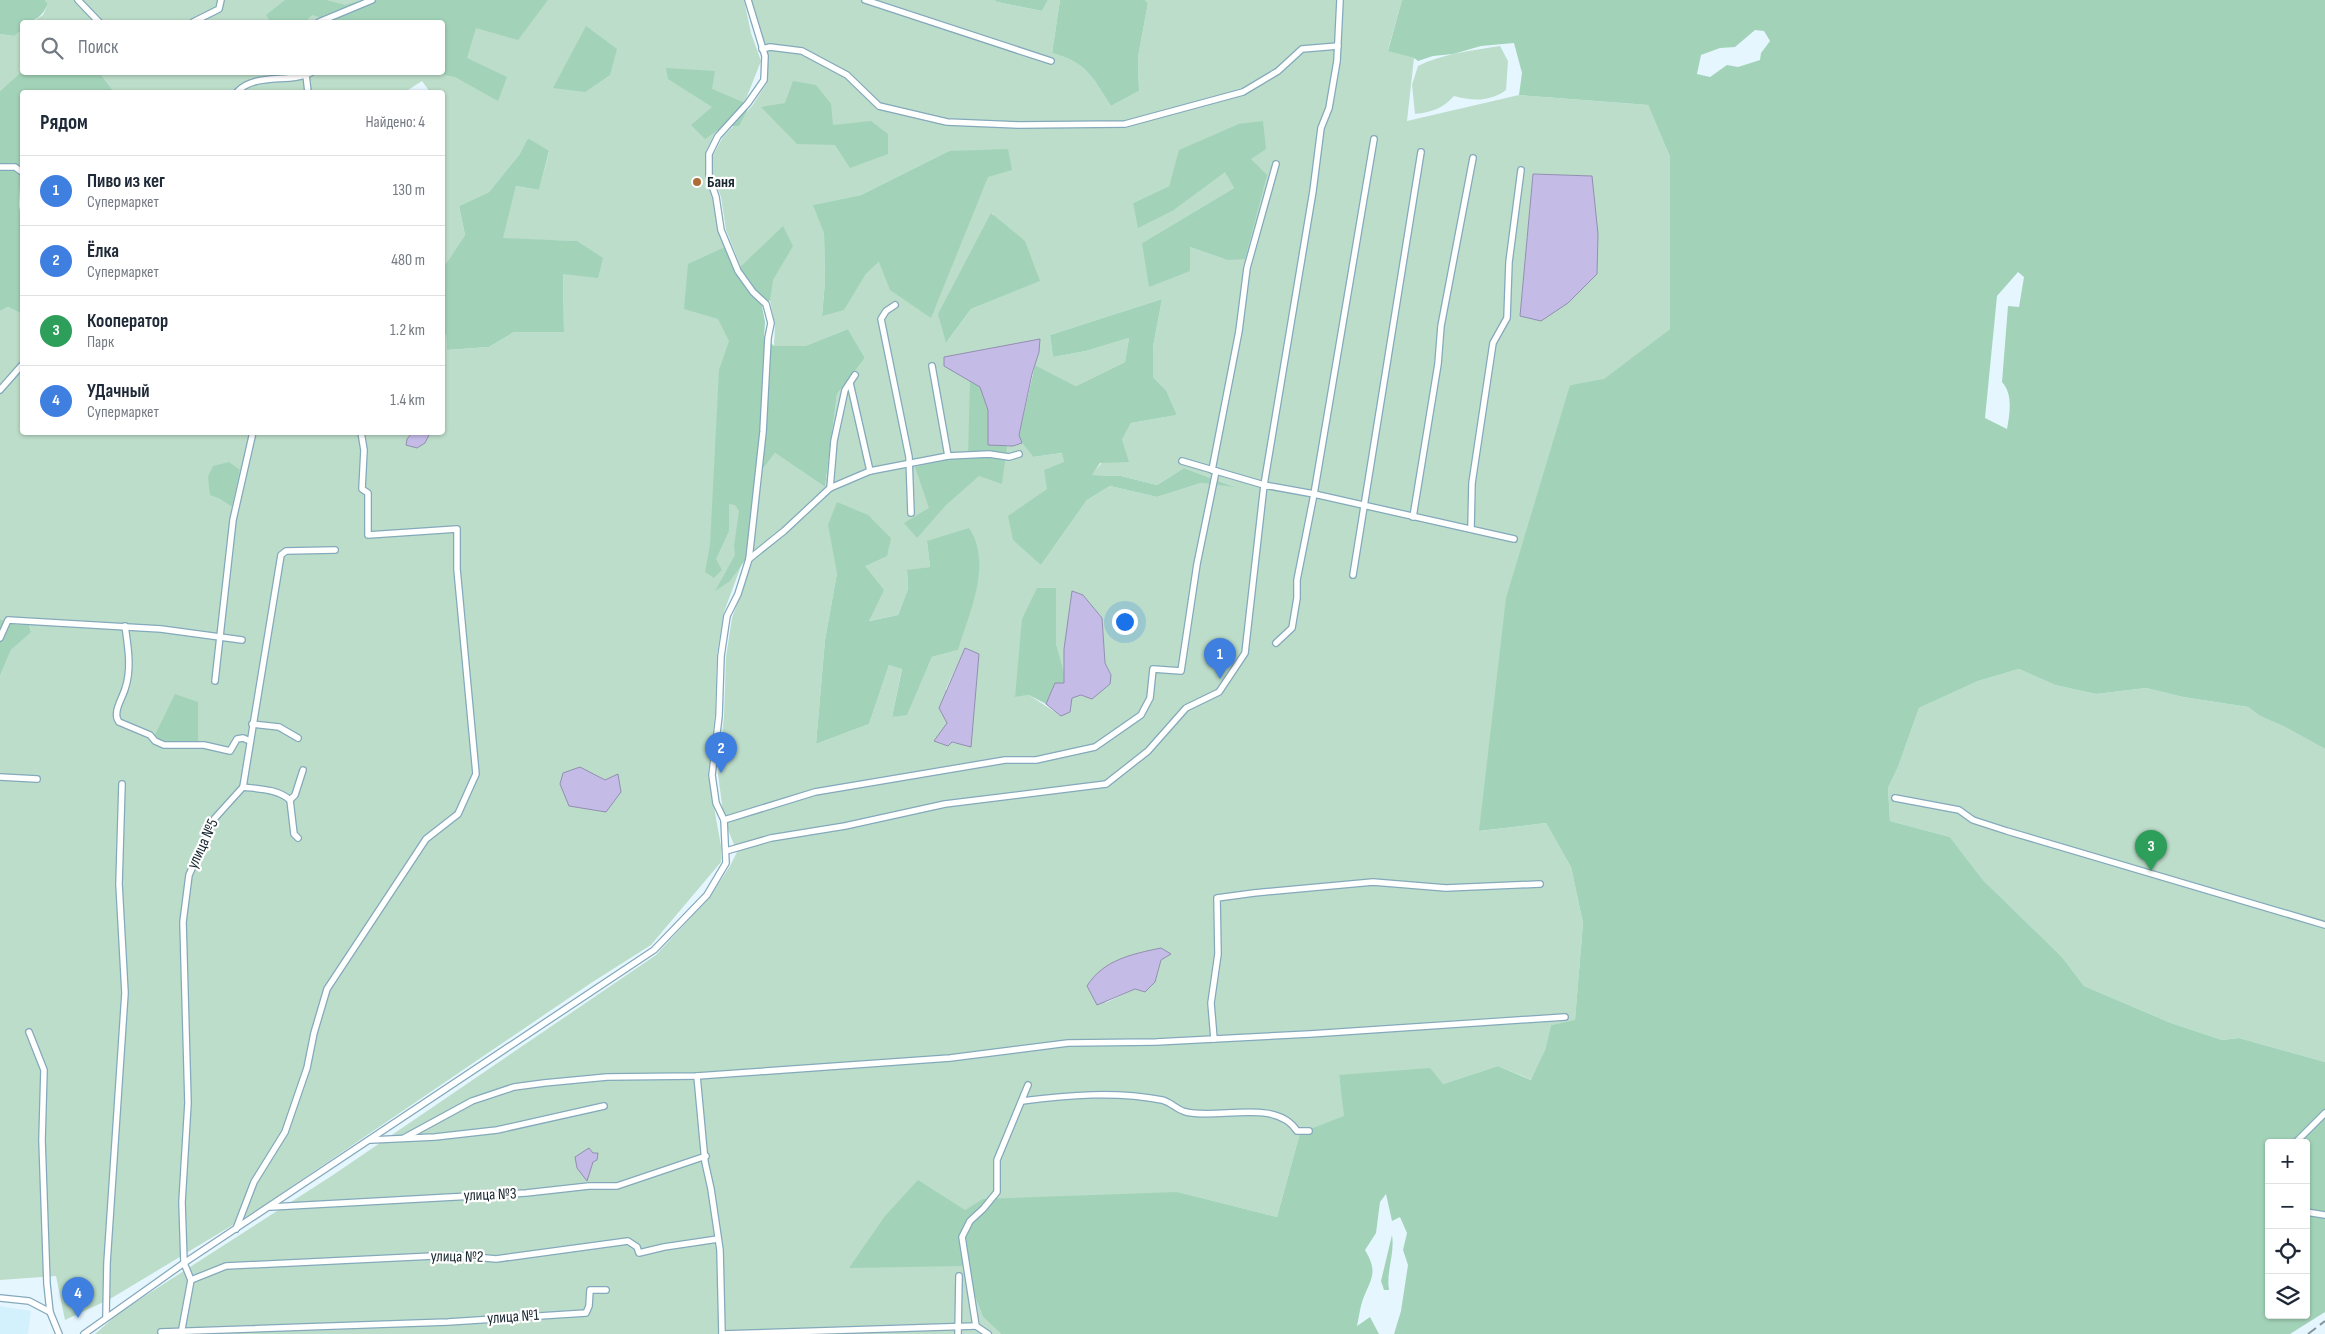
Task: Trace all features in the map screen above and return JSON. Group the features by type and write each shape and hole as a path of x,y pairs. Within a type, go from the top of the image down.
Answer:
{"street":[{"path":"78,0 97,20"},
{"path":"198,20 218,9 221,0"},
{"path":"324,20 372,0"},
{"path":"84,1334 106,1316 184,1263 654,950 707,895 726,863 724,820 716,803 712,775 727,616 738,594 748,559 763,432 768,338 771,323 766,304 753,292 738,271 721,230 716,196 710,177 709,154 718,136 748,103 764,80 764,56 748,0"},
{"path":"865,0 1051,61"},
{"path":"726,851 771,838 845,826 945,804 1106,784 1148,750 1186,708 1219,692 1245,653 1264,485 1321,128 1329,108 1338,46 1340,0"},
{"path":"762,49 770,46 802,51 847,75 879,106 947,122 1019,125 1125,124 1243,92 1278,71 1302,49 1338,46"},
{"path":"239,90 241,87 258,82 303,75"},
{"path":"308,90 309,75"},
{"path":"1276,643 1292,628 1297,598 1297,580 1314,494 1374,140"},
{"path":"1353,575 1390,335 1421,152"},
{"path":"1413,517 1438,364 1441,326 1473,158"},
{"path":"724,820 815,792 1005,760 1036,760 1095,748 1141,716 1150,698 1152,669 1181,671 1197,564 1239,331 1246,268 1276,164"},
{"path":"0,166 15,167 20,171"},
{"path":"1471,528 1472,483 1493,344 1507,318 1509,262 1521,170"},
{"path":"894,305 886,311 881,319 909,464 911,513"},
{"path":"932,366 948,456"},
{"path":"0,390 20,367"},
{"path":"830,488 834,441 845,390 854,375"},
{"path":"850,383 870,470"},
{"path":"215,681 232,520 251,435"},
{"path":"236,1229 254,1182 285,1132 307,1068 314,1033 327,989 426,839 458,814 469,794 476,774 456,560 457,529 368,535 368,493 362,489 364,450 361,435"},
{"path":"748,559 784,531 830,488 870,470 948,456 989,454 1009,457 1020,454"},
{"path":"1182,461 1264,485 1314,494 1514,539"},
{"path":"298,838 294,834 290,800 285,795 273,791 243,787 281,555 286,551 335,550"},
{"path":"0,638 8,620 125,626 242,640"},
{"path":"125,626 129,668 125,689 116,714 119,722 150,735 155,741 164,745 204,745 230,751 237,739 243,738 250,741"},
{"path":"252,724 279,727 298,738"},
{"path":"290,800 295,795 303,770"},
{"path":"0,777 37,779"},
{"path":"106,1316 107,1263 125,993 119,884 122,784"},
{"name":"улица №5","path":"184,1263 182,1202 188,1103 183,922 189,875 214,818 243,787"},
{"path":"1895,798 1959,810 1973,820 1984,824 2325,925"},
{"path":"1214,1039 1211,1003 1218,954 1218,898 1373,882 1446,888 1540,884"},
{"path":"404,1138 472,1101 514,1087 607,1077 697,1076 950,1058 1068,1043 1214,1039 1450,1026 1565,1017"},
{"path":"29,1032 44,1070 42,1140 47,1284 50,1312 60,1334"},
{"path":"697,1076 718,1239 722,1334 958,1331 976,1326"},
{"path":"988,1334 976,1326 962,1237 970,1220 983,1210 997,1192 996,1160 1028,1085"},
{"path":"1022,1101 1109,1094 1164,1100 1185,1112 1275,1114 1294,1126 1297,1131 1309,1131"},
{"path":"369,1140 498,1130 604,1106"},
{"path":"2299,1139 2325,1113"},
{"name":"улица №3","path":"269,1208 526,1193 589,1186 617,1186 706,1156"},
{"path":"2310,1213 2325,1215"},
{"name":"улица №2","path":"192,1280 226,1266 454,1255 496,1258 628,1242 637,1248 639,1253 664,1247 718,1239"},
{"path":"181,1332 192,1280 184,1263"},
{"path":"958,1331 959,1276"},
{"name":"улица №1","path":"161,1332 448,1322 586,1313 589,1306 590,1290 606,1290"},
{"path":"0,1298 29,1301 50,1312"}],"shaded area":[{"path":"1533,174 1592,176 1598,234 1597,274 1568,303 1541,321 1520,316"},
{"path":"1040,339 1039,352 1032,374 1019,435 1022,443 1013,446 988,445 988,410 980,387 944,366 944,357"},
{"path":"410,435 429,435 425,443 417,448 406,445"},
{"path":"1072,591 1083,595 1102,618 1105,663 1111,675 1110,684 1092,699 1081,695 1072,698 1070,712 1061,716 1046,704 1055,683 1064,683 1064,649"},
{"path":"965,648 979,654 971,747 952,742 948,746 934,741 947,723 939,708"},
{"path":"580,767 605,780 618,774 621,792 606,812 569,806 560,784 563,773"},
{"path":"1161,948 1171,954 1161,960 1155,982 1145,992 1135,989 1097,1005 1087,986 1101,970 1129,956"},
{"path":"589,1148 593,1153 598,1153 597,1160 593,1162 587,1181 577,1168 575,1157"},
{"path":"0,1306 31,1311 28,1334 0,1334"}],"green space":[{"path":"0,0 45,0 48,4 38,18 20,20 20,32 14,36 0,34"},
{"path":"45,0 744,0 751,33 761,61 746,99 715,133 706,151 707,177 713,198 718,230 734,272 765,322 744,558 724,612 717,654 715,714 708,774 721,846 721,862 651,945 591,983 251,1214 110,1299 65,1320 56,1276 0,1280 0,676 11,650 31,631 29,625 17,625 0,619 0,311 8,307 20,313 20,435 445,435 445,334 447,350 489,347 514,332 564,332 563,273 577,241 502,239 516,186 539,190 549,152 528,138 519,155 489,192 459,206 465,235 445,264 445,90 429,90 422,81 408,90 113,90 101,75 445,75 445,20 35,20 43,15 48,4","holes":["240,470 232,507 218,498"]},
{"path":"285,0 326,0 345,5 363,0 548,0 518,40 476,28 467,58 507,77 498,101 455,77 445,75 445,20 330,20 312,15 307,20 270,20 266,15"},
{"path":"751,0 994,0 1042,11 1048,0 1060,0 1052,53 1074,61 1088,72 1111,106 1139,91 1138,57 1148,3 1145,0 1402,0 1388,50 1414,58 1407,121 1519,95 1648,105 1670,157 1670,329 1604,380 1570,385 1480,831 1546,823 1571,867 1583,923 1575,1021 1551,1025 1545,1050 1532,1080 1498,1066 1443,1084 1339,1075 1345,1117 1300,1133 1277,1217 1178,1192 963,1266 983,1317 1001,1334 95,1334 120,1312 333,1175 656,955 709,898 730,866 737,852 724,820 718,774 724,716 726,657 732,618 753,560 759,474 775,453 825,487 837,394 865,358 848,329 805,346 774,346 775,324 770,301 757,289 742,270 726,230 721,197 713,177 713,155 723,137 752,106 767,83 768,56 755,24","holes":["1238,124 1251,159 1227,260 1190,247 1142,243 1234,188 1225,171 1174,210 1133,203 1169,186 1180,150","949,151 988,176 970,218 879,262 866,274 844,309 822,315 825,281 824,232 814,205 861,195","1533,174 1592,176 1520,316","992,213 1039,281 971,309 947,342","1162,299 1153,347 1153,377 1166,390 1177,415 1131,423 1122,440 1091,475 1121,476 1157,485 1184,468 1233,486 1201,483 1157,497 1110,486 1087,500 1041,565 1047,488 1064,462 1063,453 1033,457 1022,443 1013,446 988,445 988,410 980,387 1039,339 1039,352 1035,365 1076,386 1125,362 1129,338 1086,351 1053,357 1050,335","927,541 958,650 932,657 907,714 892,717 902,668 889,665 869,724 816,744 825,640 837,573 868,621 898,615 908,589 907,571 930,567","1056,588 1056,643 1064,672 1064,649 1072,591 1083,595 1102,618 1105,663 1111,675 1081,695 1072,698 1061,716 1029,695 1015,696","965,648 971,746 935,740 948,723 946,689","1161,948 1170,954 1161,960 1155,982 1145,992 1135,989 1105,1003"]},
{"path":"994,0 1048,0 1042,11"},
{"path":"1060,0 1145,0 1148,3 1138,57 1139,91 1111,106 1088,72 1074,61 1052,53"},
{"path":"1402,0 2325,0 2325,749 2285,727 2260,716 2248,707 2183,697 2146,688 2096,694 2055,685 2019,669 1978,681 1919,708 1898,767 1888,788 1890,821 1950,837 1983,880 2062,957 2084,986 2171,1023 2222,1040 2239,1038 2325,1062 2325,1312 2290,1334 1394,1334 1401,1311 1408,1265 1403,1250 1407,1233 1400,1217 1392,1221 1386,1194 1380,1202 1376,1233 1365,1250 1371,1264 1372,1274 1362,1302 1357,1326 1370,1317 1379,1334 1001,1334 983,1317 963,1266 849,1268 885,1216 918,1180 965,1210 983,1199 1178,1192 1277,1217 1300,1133 1344,1116 1339,1075 1430,1068 1443,1084 1498,1066 1531,1080 1545,1050 1551,1025 1575,1020 1583,923 1571,867 1546,823 1479,831 1506,598 1570,385 1604,379 1670,329 1670,157 1648,105 1519,95 1522,73 1514,43 1481,46 1418,61 1414,58 1388,51","holes":["1755,30 1764,31 1770,41 1761,53 1760,60 1738,67 1727,65 1710,77 1697,74 1701,55 1720,48 1735,47","2018,272 2024,277 2019,307 2008,306 2002,382 2009,398 2010,410 2007,429 1985,418 1997,296"]},
{"path":"586,26 617,49 610,75 585,92 553,88"},
{"path":"20,32 20,73 0,91 0,34 14,36"},
{"path":"1500,46 1508,61 1506,90 1494,97 1481,99 1467,99 1454,96 1436,109 1415,114 1412,85 1418,66 1447,55"},
{"path":"666,68 715,71 712,89 750,105 739,126 724,126 705,139 691,125 712,107 668,79"},
{"path":"20,73 20,75 101,75 113,90 20,90 20,313 8,307 0,311 0,91"},
{"path":"793,81 816,85 831,104 833,125 871,121 888,134 888,154 850,168 835,145 797,144 761,107 785,103"},
{"path":"1263,121 1266,149 1251,159 1267,175 1245,259 1227,260 1190,247 1190,271 1149,287 1142,243 1234,188 1225,172 1174,210 1138,228 1133,203 1169,186 1179,150 1238,124"},
{"path":"528,138 549,151 539,190 516,186 503,238 577,241 603,258 598,278 563,274 564,332 514,332 489,347 447,350 445,334 445,264 465,235 459,206 489,192 519,155"},
{"path":"1008,149 1012,170 988,177 931,318 890,290 879,262 866,274 844,310 822,316 825,281 824,233 813,205 861,195 949,151"},
{"path":"991,213 1025,241 1040,281 971,309 946,343 938,314"},
{"path":"783,226 793,246 773,280 770,300 762,306 765,322 764,336 774,346 805,346 848,329 865,358 837,394 825,487 775,453 759,474 754,548 730,581 715,591 735,555 734,546 739,511 735,505 729,504 729,531 716,559 722,570 714,578 705,572 710,545 719,370 729,341 718,319 684,309 688,264 725,247 735,272"},
{"path":"1162,299 1153,347 1153,377 1166,390 1177,415 1131,423 1122,440 1129,462 1100,463 1092,475 1121,476 1157,485 1184,468 1235,487 1201,483 1157,497 1110,486 1087,500 1041,565 1013,540 1008,516 1047,489 1044,470 1064,462 1062,453 1033,457 1022,443 1019,435 1035,365 1076,386 1125,362 1129,338 1086,351 1053,357 1050,335"},
{"path":"970,381 980,387 988,410 988,445 1007,446 1002,484 979,476 946,505 917,538 904,523 929,508 915,467 968,455"},
{"path":"229,462 240,470 232,507 210,495 208,477 213,466"},
{"path":"837,502 868,515 891,538 887,556 865,566 884,590 869,621 898,615 908,589 907,570 930,567 927,541 969,528 976,542 979,557 979,573 973,604 958,650 932,657 907,715 892,717 902,669 889,665 869,724 816,744 825,640 837,573 828,525"},
{"path":"1037,588 1056,588 1056,643 1064,672 1064,683 1055,683 1046,704 1029,695 1015,697 1022,619"},
{"path":"0,619 17,625 29,625 31,632 11,650 0,676"},
{"path":"2019,669 2055,685 2096,694 2146,688 2183,697 2248,707 2260,716 2285,727 2325,749 2325,1062 2239,1038 2222,1040 2171,1023 2084,986 2062,957 1983,880 1950,837 1890,821 1888,788 1898,767 1919,708 1978,681"},
{"path":"175,694 198,702 198,742 169,743 154,737"},
{"path":"1392,1235 1389,1290 1384,1290 1381,1281"}],"railway":[{"path":"2308,1334 2325,1321"}],"place":[{"name":"Баня","path":"697,182"},
{"name":"Пиво из кег","path":"1220,679"},
{"name":"Ёлка","path":"721,773"},
{"name":"Кооператор","path":"2151,871"},
{"name":"УДачный","path":"78,1318"}]}
